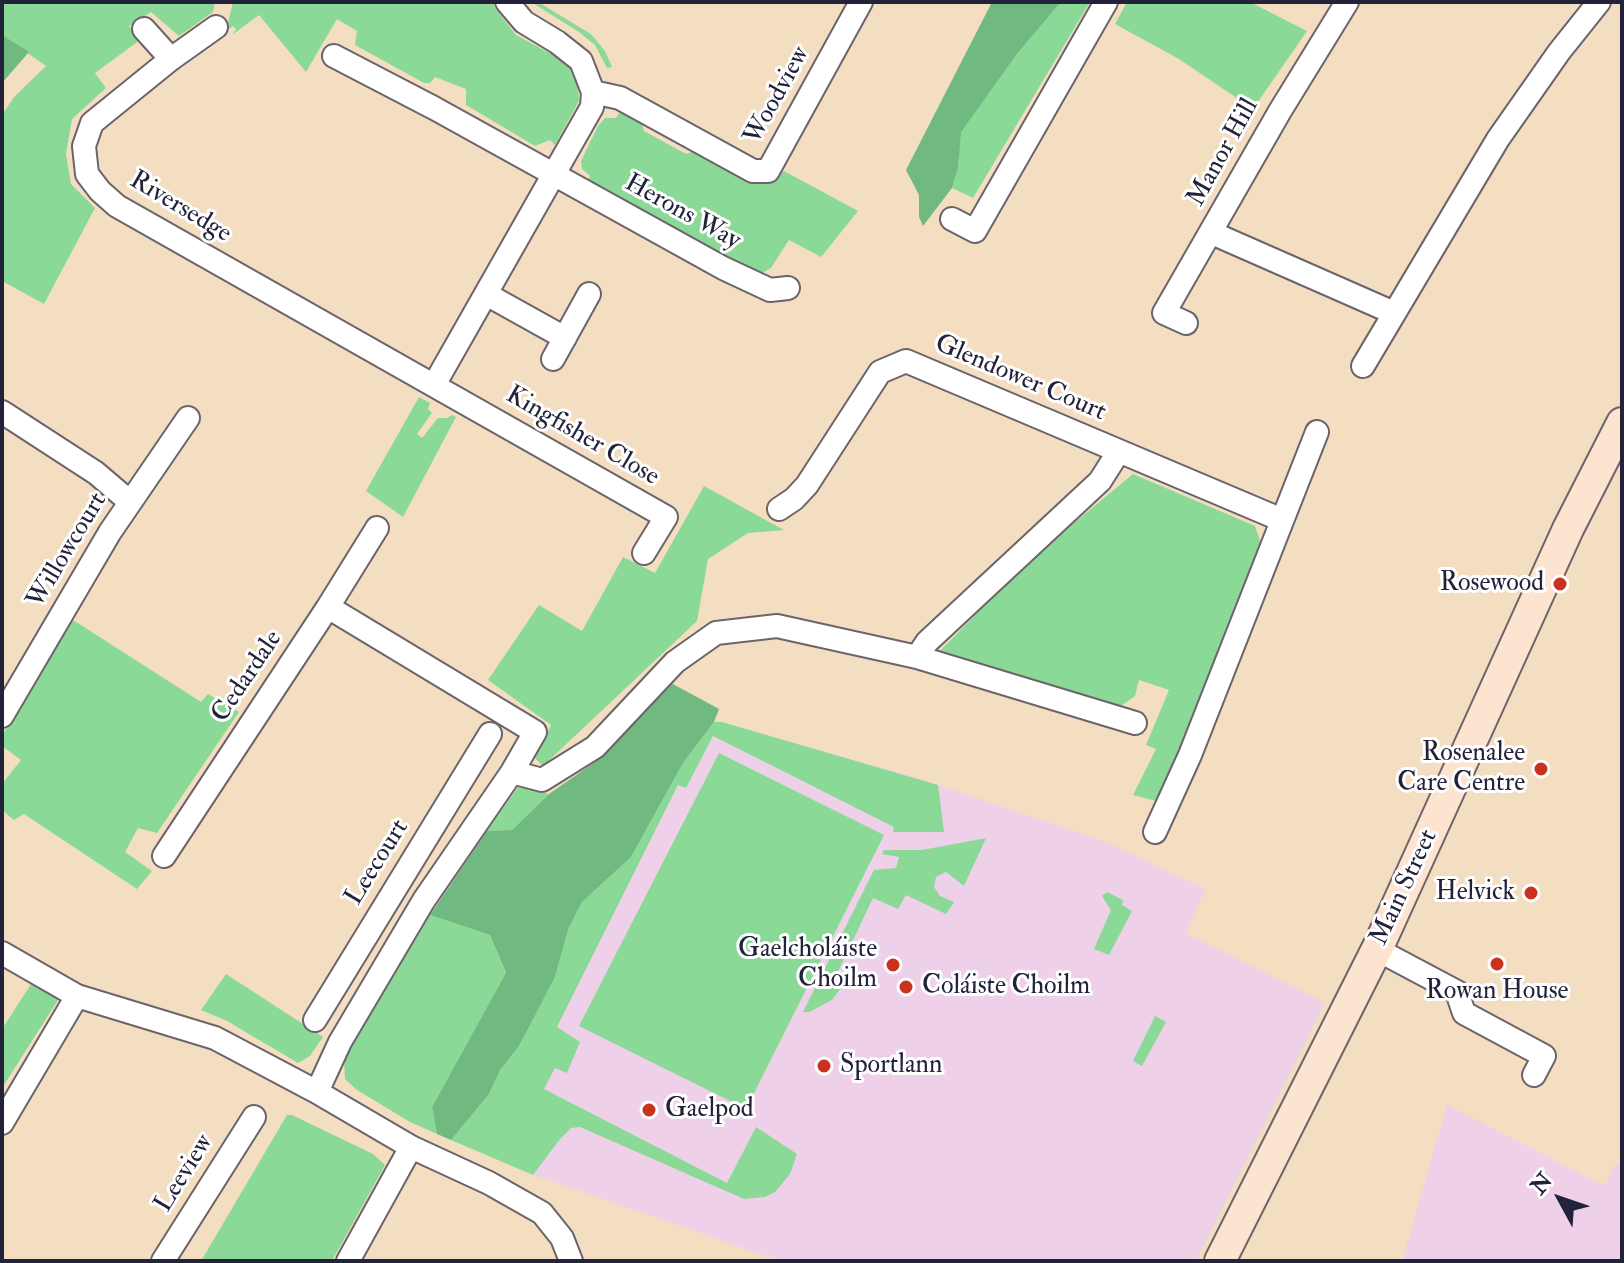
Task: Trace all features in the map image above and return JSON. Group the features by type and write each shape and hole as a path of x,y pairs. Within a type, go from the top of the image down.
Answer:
{"main road":[{"name":"Main Street","path":"1220,1261 1376,949 1568,529 1622,423"}],"street":[{"path":"434,385 592,107 593,92 581,61 524,22 507,2"},
{"name":"Woodview","path":"593,92 620,98 753,171 768,171 861,2"},
{"path":"952,219 975,231 1106,2"},
{"name":"Manor Hill","path":"1186,323 1164,313 1280,111 1347,2"},
{"path":"1363,366 1498,139 1559,52 1599,2"},
{"name":"Riversedge","path":"216,27 99,116 87,131 84,146 87,174 117,206 434,385"},
{"path":"144,29 171,59"},
{"path":"334,56 553,173"},
{"name":"Herons Way","path":"553,173 745,279 770,290 788,288"},
{"path":"1212,233 1394,313"},
{"path":"486,294 565,338"},
{"path":"553,359 589,294"},
{"name":"Glendower Court","path":"779,509 807,485 880,372 906,361 1282,520"},
{"name":"Kingfisher Close","path":"434,385 666,517 644,553"},
{"path":"2,412 96,473 130,502"},
{"name":"Willowcourt","path":"2,716 130,502 188,418"},
{"path":"1155,832 1190,755 1317,432"},
{"name":"Glendower Court","path":"917,657 927,642 1100,481 1119,451"},
{"name":"Cedardale","path":"164,856 377,528"},
{"path":"317,1092 340,1042 424,900 512,772 535,732 328,607"},
{"path":"512,772 542,780 595,747 675,662 716,633 777,626 917,657 1135,723"},
{"name":"Leecourt","path":"315,1020 490,734"},
{"path":"398,884 424,900"},
{"path":"1376,949 1457,992 1464,1013 1544,1056 1534,1075"},
{"path":"2,953 77,996 215,1038 411,1147 489,1183 542,1213 562,1238 571,1261"},
{"path":"2,1123 77,996"},
{"name":"Leeview","path":"163,1261 254,1117"},
{"path":"348,1261 411,1147"}],"shaded area":[{"name":"Coláiste Choilm","path":"696,715 921,779 1101,840 1206,889 1185,933 1325,1003 1196,1261 781,1261 540,1177 437,1134"},
{"path":"1447,1105 1605,1186 1615,1164 1622,1166 1622,1261 1402,1261"}],"green space":[{"path":"2,2 215,2 213,12 179,36 151,12 129,26 140,40 95,73 106,88 72,119 66,154 71,184 95,208 44,304 2,281 2,115 14,97 46,66 2,35"},
{"path":"233,2 493,2 516,35 555,56 570,69 578,88 579,101 555,145 550,140 535,146 466,105 466,89 435,77 430,83 424,83 355,45 357,31 337,19 306,72 259,15 232,35 236,29 233,26 226,31"},
{"path":"531,2 538,2 591,34 605,51 612,67 607,68 595,45 579,32"},
{"path":"992,2 1061,2 1017,54 961,132 958,168 952,188 923,226 919,217 919,195 906,170"},
{"path":"1061,2 1090,2 973,198 952,188 958,168 960,132 1017,54"},
{"path":"1127,2 1250,2 1307,31 1253,109 1179,59 1115,24"},
{"path":"2,35 29,52 2,83"},
{"path":"620,111 642,124 644,131 686,154 694,151 756,183 771,180 784,171 858,211 821,257 789,240 771,268 760,274 748,270 587,181 590,176 582,169 581,161 598,126 605,118 616,118"},
{"path":"419,397 430,403 428,409 432,413 417,434 422,438 438,418 456,417 403,517 366,491"},
{"path":"1133,474 1255,526 1262,546 1163,794 1156,801 1133,795 1156,749 1146,745 1169,690 1139,680 1135,696 1118,708 937,654 1028,561"},
{"path":"704,486 784,530 748,533 708,559 697,621 543,766 535,758 551,725 488,680 539,605 582,631 623,557 655,573"},
{"path":"70,618 201,702 208,694 239,712 157,833 138,828 125,852 152,871 137,889 24,814 14,820 2,810 2,784 21,760 2,746 2,736"},
{"path":"671,683 719,709 714,722 683,763 631,857 582,902 568,930 555,977 519,1046 500,1070 489,1094 451,1140 437,1134 432,1107 506,973 490,935 430,915 487,831 512,830 549,794 595,762"},
{"path":"714,722 938,785 944,832 893,832 894,827 713,736 686,788 678,785 557,1027 580,1042 567,1073 555,1068 544,1089 727,1183 756,1127 797,1154 790,1174 775,1192 765,1197 744,1199 580,1127 571,1128 560,1139 533,1175 451,1140 489,1094 500,1070 519,1046 555,977 568,930 582,902 631,857 683,763"},
{"path":"719,753 884,835 746,1109 579,1026"},
{"path":"518,787 549,794 512,830 487,831"},
{"path":"986,838 964,886 946,872 936,877 934,887 940,896 954,902 946,914 906,895 898,909 873,898 834,980 841,988 832,1000 803,1012 874,870 896,868 899,857 882,854 884,850 922,850"},
{"path":"1107,892 1123,900 1122,905 1132,911 1109,955 1094,949 1111,910 1102,896"},
{"path":"430,915 490,935 506,974 432,1107 437,1134 410,1122 357,1090 345,1079 344,1062"},
{"path":"226,974 323,1037 310,1056 298,1063 227,1021 201,1010"},
{"path":"33,981 58,1000 2,1088 2,1029"},
{"path":"1155,1016 1166,1022 1142,1066 1133,1061"},
{"path":"287,1115 373,1154 385,1165 332,1261 201,1261"}],"place":[{"name":"Rosewood","path":"1560,584"},
{"name":"Rosenalee Care Centre","path":"1541,769"},
{"name":"Helvick","path":"1531,893"},
{"name":"Rowan House","path":"1497,964"},
{"name":"Gaelcholáiste Choilm","path":"893,965"},
{"name":"Coláiste Choilm","path":"906,987"},
{"name":"Sportlann","path":"824,1066"},
{"name":"Gaelpod","path":"649,1110"}]}
